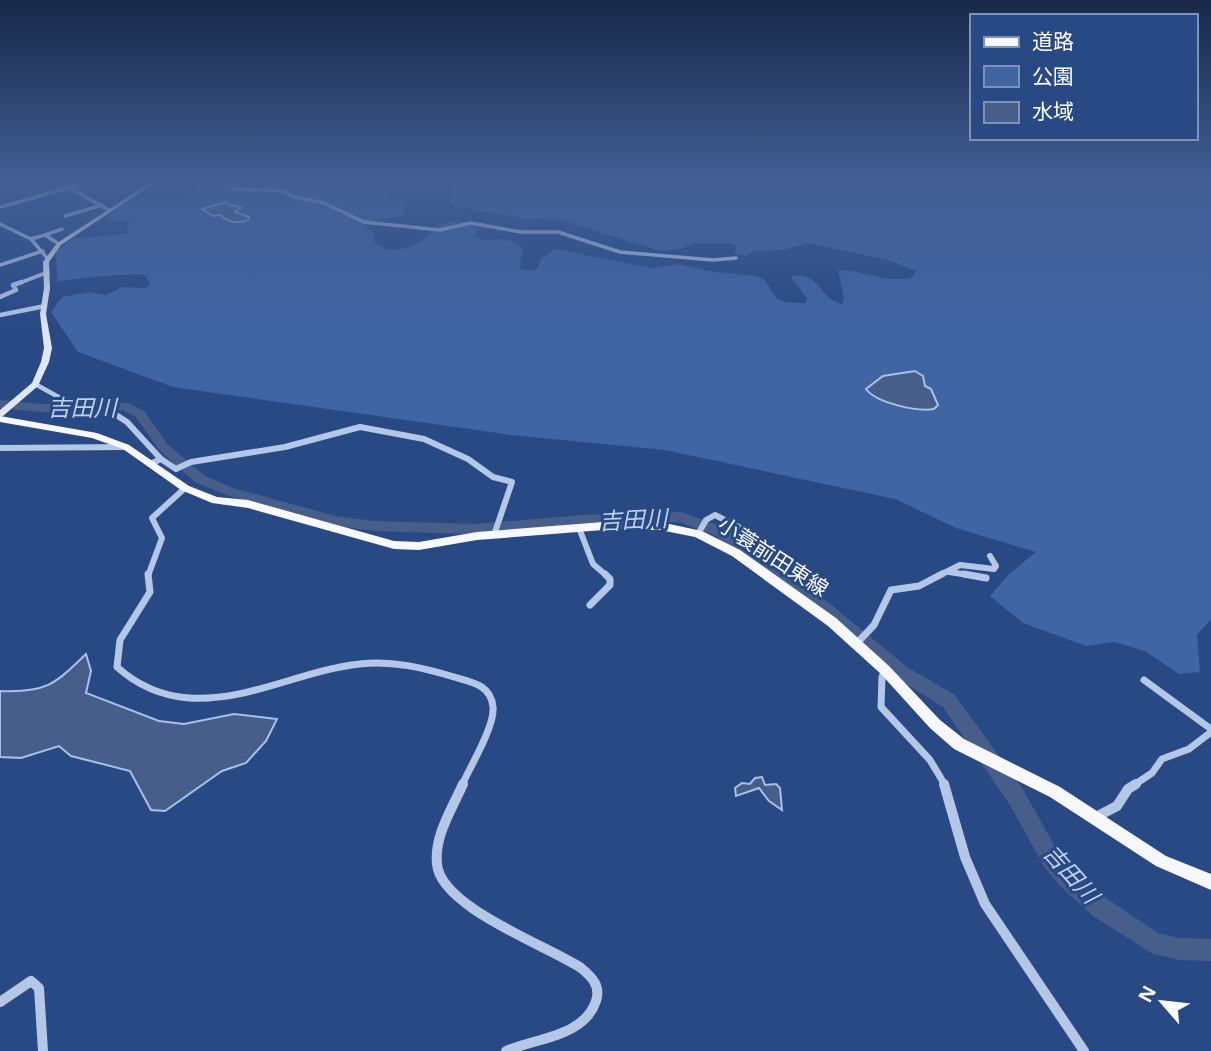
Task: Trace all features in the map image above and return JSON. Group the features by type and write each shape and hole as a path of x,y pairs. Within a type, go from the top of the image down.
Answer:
{"main road":[{"name":"小蓑前田東線","path":"3,414 94,435 125,447 185,488 224,502 248,504 394,545 419,546 495,534 579,528 660,526 700,532 736,553 860,640 935,724 960,744 1055,792 1161,861 1211,882"}],"street":[{"path":"3,414 35,384 41,375 48,348 45,306 48,272 45,254 31,239 16,231"},
{"path":"31,239 56,231"},
{"path":"0,265 45,254 81,231"},
{"path":"516,231 558,232 620,252 713,260 736,258"},
{"path":"45,235 59,244"},
{"path":"0,297 16,290 13,285 48,272"},
{"path":"0,315 45,306"},
{"path":"35,384 64,400 94,405"},
{"path":"110,411 127,422 161,459 176,469 191,463 285,447 360,427 413,437 468,459 493,477 512,482 495,534"},
{"path":"0,448 125,447"},
{"path":"150,464 161,459"},
{"path":"185,488 152,519 162,538 148,575 150,592 120,640 117,667 126,677 158,692 190,698 238,693 358,664 385,663 445,674 475,683 489,691 493,700 493,715 440,835 436,855 438,874 449,889 466,904 575,964 596,982 598,995 594,1006 581,1022 563,1032 506,1051"},
{"path":"700,532 706,520 715,514 748,532"},
{"path":"579,528 593,564 610,579 611,584 590,605"},
{"path":"860,640 874,625 891,590 919,586 960,565 995,569 990,556"},
{"path":"949,572 986,578"},
{"path":"886,670 882,677 881,708 930,760 940,776 953,804 973,881 985,904 1084,1051"},
{"path":"1094,818 1117,806 1128,789 1152,773 1162,759 1189,749 1211,730 1144,680"},
{"path":"0,1002 31,981 39,988 43,1051"}],"green space":[{"path":"128,231 370,231 375,234 373,240 380,246 397,250 415,244 431,231 477,231 474,236 481,239 505,239 517,244 523,250 519,267 524,270 536,270 542,258 555,249 652,268 680,264 709,271 755,276 765,280 776,298 785,302 805,303 807,299 791,276 801,276 809,278 828,297 842,304 844,298 838,270 893,279 912,277 916,271 889,260 808,243 783,250 755,251 745,256 734,254 737,246 727,243 695,243 681,249 660,251 597,231 1211,231 1211,619 1197,635 1200,672 1179,674 1145,651 1114,642 1086,646 1023,623 990,596 1009,574 1036,552 956,528 895,499 665,450 511,435 173,387 78,352 51,312 62,297 89,292 106,295 122,287 144,288 150,285 146,275 113,275 57,281 56,251 72,239 130,233"}],"water":[{"path":"915,371 923,376 925,386 931,389 938,405 934,409 898,405 871,394 866,389 883,376"},
{"path":"86,654 91,671 86,693 159,721 184,724 234,714 277,719 266,741 246,763 222,771 165,811 151,810 130,771 71,756 59,746 21,758 0,757 0,691 28,690 48,685"},
{"path":"762,777 765,785 776,784 780,788 782,810 769,801 759,788 736,796 735,788"}],"waterway":[{"name":"吉田川","path":"0,404 41,408 125,406 140,414 163,447 200,479 231,492 336,521 374,526 475,529 583,520 681,517 721,532 823,608 901,672 949,701 1017,798 1052,861 1067,879 1101,908 1153,943 1179,949 1211,950"}]}
